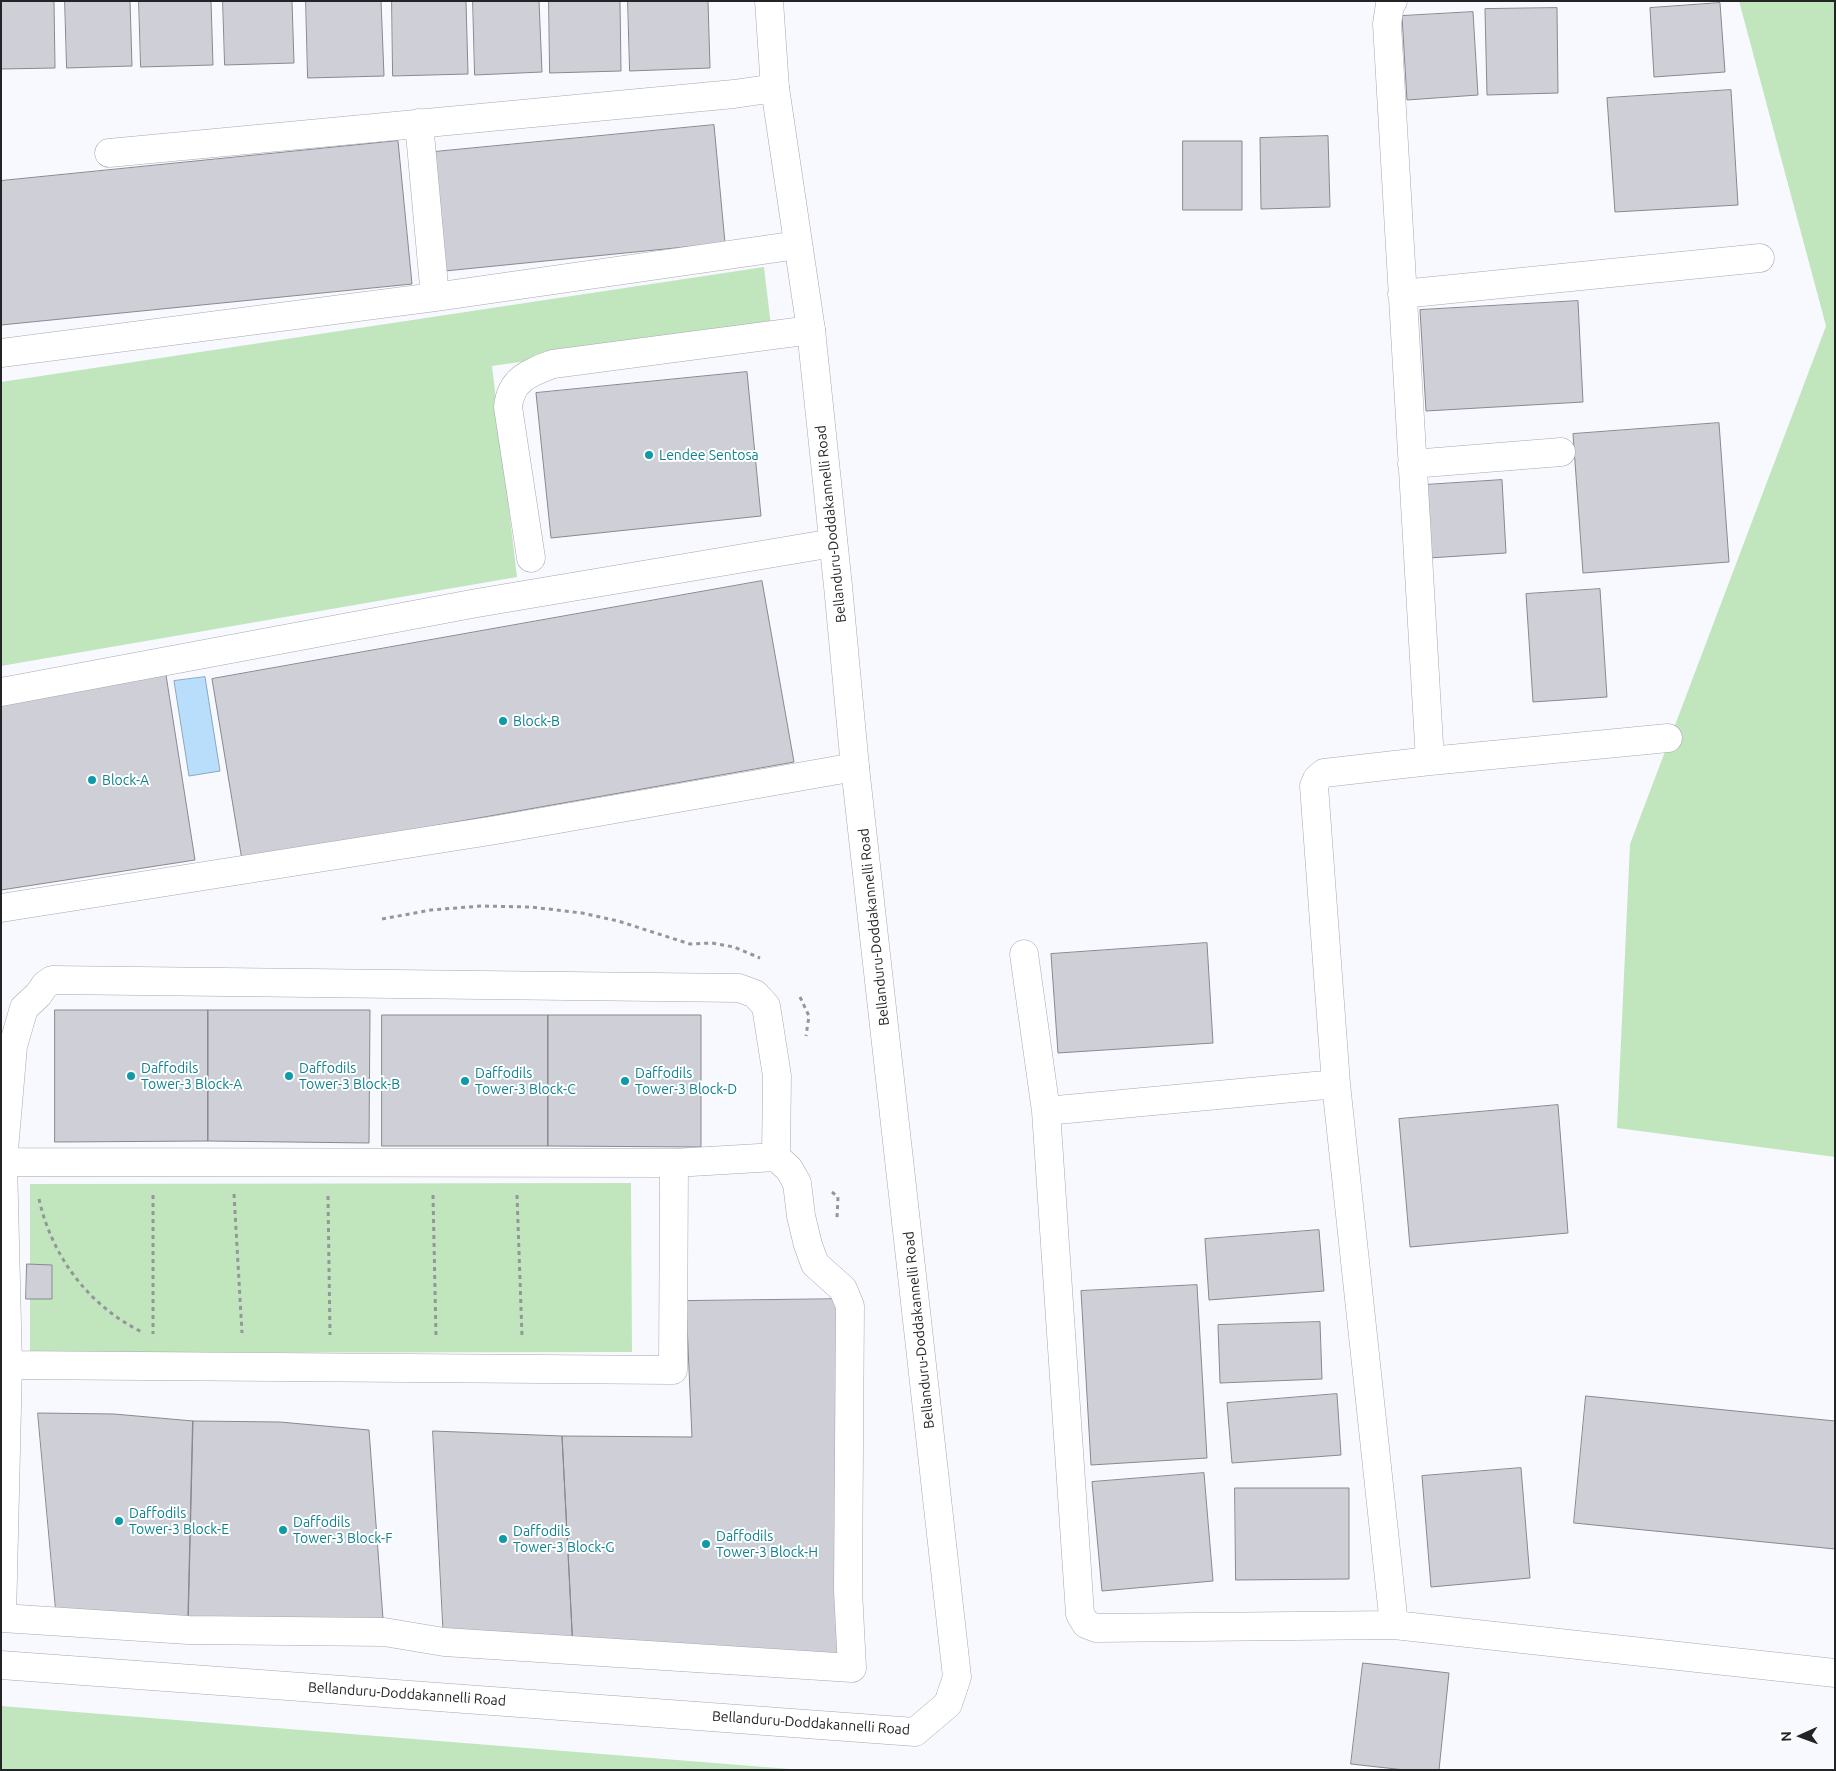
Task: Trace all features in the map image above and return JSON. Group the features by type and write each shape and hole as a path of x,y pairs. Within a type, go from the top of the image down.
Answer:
{"street":[{"name":"Bellanduru-Doddakannelli Road","path":"1,1664 914,1732 948,1704 957,1677 855,767 811,330 775,88 769,1"},
{"path":"1393,1 1390,4 1387,24 1430,761"},
{"path":"109,154 734,94 775,88"},
{"path":"419,123 435,297"},
{"path":"1,353 435,297 798,245"},
{"path":"1402,294 1760,258"},
{"path":"531,558 508,407 510,394 515,386 529,373 552,364 811,330"},
{"path":"1412,464 1561,452"},
{"path":"1,692 477,603 833,542"},
{"path":"455,624 477,603"},
{"path":"1394,1625 1336,1084 1314,786 1317,779 1324,773 1668,738"},
{"path":"1,908 496,830 855,767"},
{"path":"468,823 496,830"},
{"path":"1024,954 1046,1111 1080,1614 1086,1624 1096,1628 1394,1625 1835,1673"},
{"path":"3,1162 674,1163 776,1157 789,1169 797,1183 800,1216 815,1264 843,1289 850,1306 848,1590 852,1668 444,1642 384,1632 188,1630 1,1618 8,1365 3,1162 13,1046 24,1008 52,980 739,988 756,994 766,1006 777,1076 776,1157"},
{"path":"1046,1111 1336,1084"},
{"path":"8,1365 673,1370 674,1163"}],"path":[{"path":"35,1162 42,1214 51,1239 64,1262 80,1284 101,1306 126,1324 153,1337 153,1161"},
{"path":"233,1161 244,1367"},
{"path":"331,1368 328,1178 344,1162"},
{"path":"432,1162 437,1369"},
{"path":"516,1162 523,1370"}],"green space":[{"path":"1739,1 1835,1 1835,1157 1617,1128 1630,844 1826,326"},
{"path":"764,267 771,326 492,366 517,577 1,666 1,382"},
{"path":"631,1183 632,1352 30,1353 30,1184"},
{"path":"1,1706 802,1770 1,1770"}],"water":[{"path":"205,677 220,771 189,776 174,681"}],"building":[{"path":"1,1 54,1 55,68 1,69"},
{"path":"65,1 130,1 132,66 67,68"},
{"path":"139,1 211,1 213,65 141,67"},
{"path":"223,1 292,1 294,63 225,65"},
{"path":"306,1 381,1 384,76 308,78"},
{"path":"392,1 466,1 468,74 393,76"},
{"path":"473,1 539,1 542,72 475,75"},
{"path":"549,1 620,1 621,71 550,73"},
{"path":"628,1 708,1 710,68 630,71"},
{"path":"1720,3 1725,72 1654,77 1650,8"},
{"path":"1557,8 1558,93 1487,95 1485,9"},
{"path":"1473,12 1478,95 1407,100 1402,16"},
{"path":"1731,90 1738,205 1615,212 1607,98"},
{"path":"714,125 725,243 445,271 434,152"},
{"path":"1328,136 1330,207 1261,209 1260,138"},
{"path":"398,141 412,284 1,325 1,181"},
{"path":"1183,141 1242,141 1242,210 1183,210"},
{"path":"1578,301 1583,402 1426,411 1420,310"},
{"name":"Lendee Sentosa","path":"747,372 761,516 551,538 536,393"},
{"path":"1719,423 1729,562 1583,573 1573,434"},
{"path":"1502,480 1506,553 1429,558 1424,485"},
{"name":"Block-B","path":"762,581 794,762 242,860 212,679"},
{"path":"1600,589 1607,697 1533,702 1526,594"},
{"name":"Block-A","path":"166,675 195,860 1,890 1,700"},
{"path":"1207,943 1213,1043 1058,1053 1051,954"},
{"name":"Daffodils Tower-3 Block-A","path":"55,1010 208,1010 208,1141 55,1142"},
{"name":"Daffodils Tower-3 Block-B","path":"208,1010 370,1010 369,1143 208,1141"},
{"name":"Daffodils Tower-3 Block-C","path":"382,1015 548,1015 548,1146 382,1146"},
{"name":"Daffodils Tower-3 Block-D","path":"548,1015 701,1015 701,1147 548,1146"},
{"path":"1558,1105 1568,1233 1410,1247 1399,1119"},
{"path":"1319,1230 1324,1291 1209,1300 1205,1239"},
{"path":"27,1264 52,1265 52,1299 26,1299"},
{"path":"1197,1285 1207,1458 1091,1465 1081,1291"},
{"name":"Daffodils Tower-3 Block-H","path":"847,1299 843,1668 573,1650 562,1436 692,1437 686,1301"},
{"path":"1320,1322 1322,1379 1220,1383 1218,1325"},
{"path":"1337,1394 1341,1455 1232,1463 1227,1403"},
{"path":"1586,1396 1835,1421 1835,1549 1574,1523"},
{"name":"Daffodils Tower-3 Block-E","path":"38,1413 114,1414 193,1421 188,1630 57,1621"},
{"name":"Daffodils Tower-3 Block-F","path":"193,1421 280,1422 369,1430 384,1632 188,1630"},
{"name":"Daffodils Tower-3 Block-G","path":"433,1431 562,1436 573,1650 444,1642"},
{"path":"1521,1468 1530,1578 1431,1587 1422,1476"},
{"path":"1204,1473 1213,1581 1102,1591 1092,1482"},
{"path":"1235,1488 1349,1488 1349,1579 1236,1580"},
{"path":"1363,1663 1449,1673 1439,1770 1405,1770 1351,1764"}],"place":[{"name":"Lendee Sentosa","path":"649,455"},
{"name":"Block-B","path":"503,721"},
{"name":"Block-A","path":"92,780"},
{"name":"Daffodils Tower-3 Block-A","path":"131,1076"},
{"name":"Daffodils Tower-3 Block-B","path":"289,1076"},
{"name":"Daffodils Tower-3 Block-C","path":"465,1081"},
{"name":"Daffodils Tower-3 Block-D","path":"625,1081"},
{"name":"Daffodils Tower-3 Block-E","path":"119,1521"},
{"name":"Daffodils Tower-3 Block-F","path":"283,1530"},
{"name":"Daffodils Tower-3 Block-G","path":"503,1539"},
{"name":"Daffodils Tower-3 Block-H","path":"706,1544"}]}
